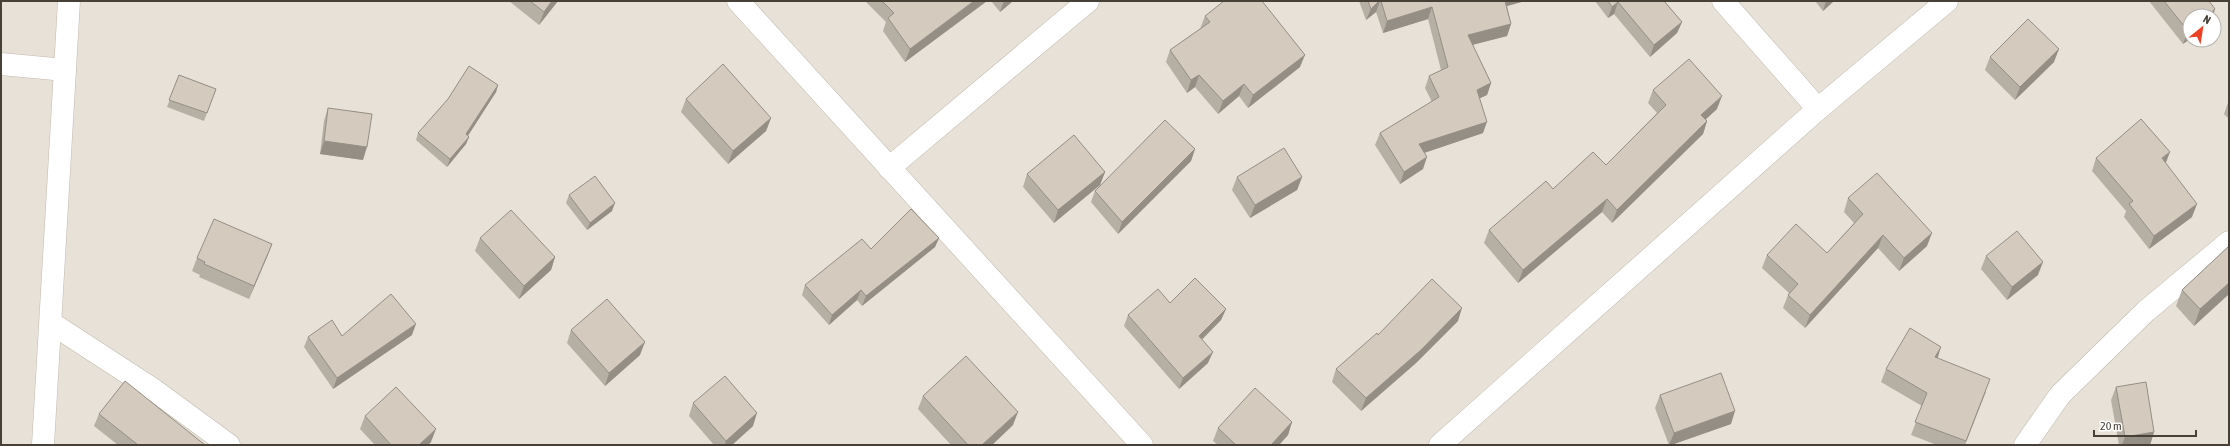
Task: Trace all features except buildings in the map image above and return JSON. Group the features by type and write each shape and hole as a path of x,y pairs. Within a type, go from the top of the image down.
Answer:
{"street":[{"path":"43,445 69,1"},
{"path":"738,1 1142,445"},
{"path":"889,168 1088,1"},
{"path":"1723,1 1818,109"},
{"path":"1440,445 1818,109 1947,1"},
{"path":"1,64 65,70"},
{"path":"2025,445 2060,396 2146,311 2229,242"},
{"path":"51,323 154,390 229,445"}],"shaded area":[{"path":"1,1 2229,1 2229,445 1,445"}]}
